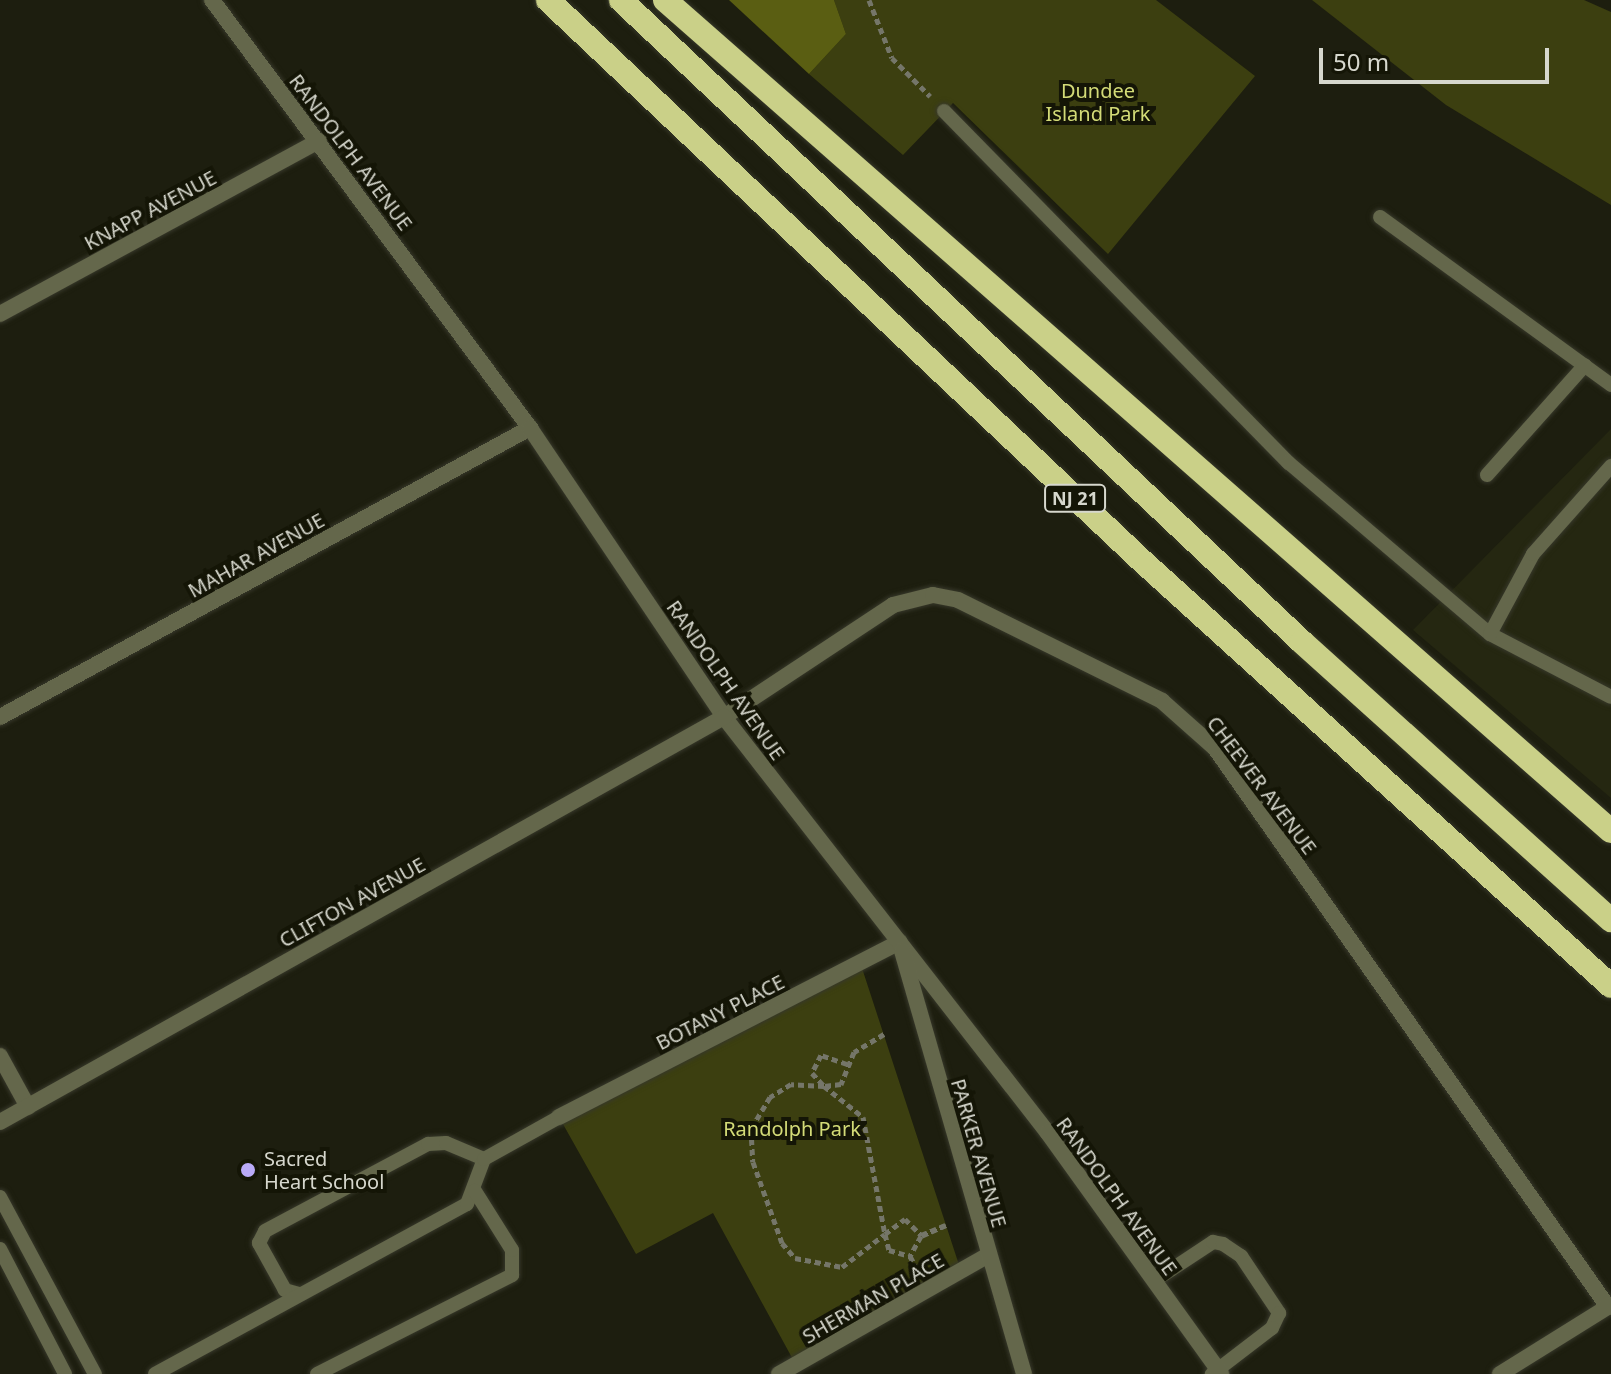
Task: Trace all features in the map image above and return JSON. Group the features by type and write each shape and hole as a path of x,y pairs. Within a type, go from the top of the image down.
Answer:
{"highway":[{"name":"NJ 21","path":"548,0 1164,581 1611,986"},
{"name":"NJ 21","path":"621,0 1302,642 1611,920"},
{"path":"665,0 1611,831"}],"street":[{"name":"RANDOLPH AVENUE","path":"212,0 530,428 724,717 900,942 1154,1281 1216,1372"},
{"name":"KNAPP AVENUE","path":"0,314 319,141"},
{"name":"MAHAR AVENUE","path":"0,717 530,428"},
{"name":"CHEEVER AVENUE","path":"724,717 893,605 933,595 958,600 1162,701 1215,748 1610,1308"},
{"name":"CLIFTON AVENUE","path":"0,1122 724,717"},
{"name":"BOTANY PLACE","path":"559,1117 900,942"},
{"name":"PARKER AVENUE","path":"900,942 987,1256 1024,1374"},
{"path":"0,1056 28,1107"},
{"name":"SHERMAN PLACE","path":"779,1374 987,1256"},
{"path":"1500,1374 1610,1308"}],"lane":[{"path":"944,111 1289,463 1490,634 1611,697"},
{"path":"1380,217 1611,385"},
{"path":"1487,475 1585,365"},
{"path":"1490,634 1533,554 1611,466"},
{"path":"155,1374 467,1204 475,1191 484,1159 559,1117"},
{"path":"299,1294 285,1290 259,1243 265,1231 428,1144 446,1143 484,1159"},
{"path":"317,1374 512,1275 512,1250 475,1191"},
{"path":"0,1197 95,1374"},
{"path":"1154,1281 1213,1242 1241,1256 1279,1313 1272,1328 1216,1372"},
{"path":"0,1249 65,1374"}],"path":[{"path":"869,0 892,58 944,111"},
{"path":"884,1034 860,1045 847,1064 841,1084 779,1089 751,1129 753,1162 782,1243 808,1265 842,1267 905,1219 921,1235 946,1225 921,1236 910,1256"},
{"path":"847,1064 829,1054 816,1059 814,1079 863,1117 889,1250 910,1256 927,1290"}],"shaded area":[{"path":"729,0 834,0 846,34 809,74"},
{"path":"1611,429 1611,798 1413,630"}],"green space":[{"name":"Dundee Island Park","path":"834,0 1156,0 1255,76 1108,254 953,103 903,155 809,74 846,34"},
{"path":"1312,0 1584,0 1611,12 1611,205 1446,105"},
{"name":"Randolph Park","path":"860,962 961,1271 796,1365 713,1213 636,1254 559,1117"}],"place":[{"name":"Sacred Heart School","path":"248,1170"}]}
